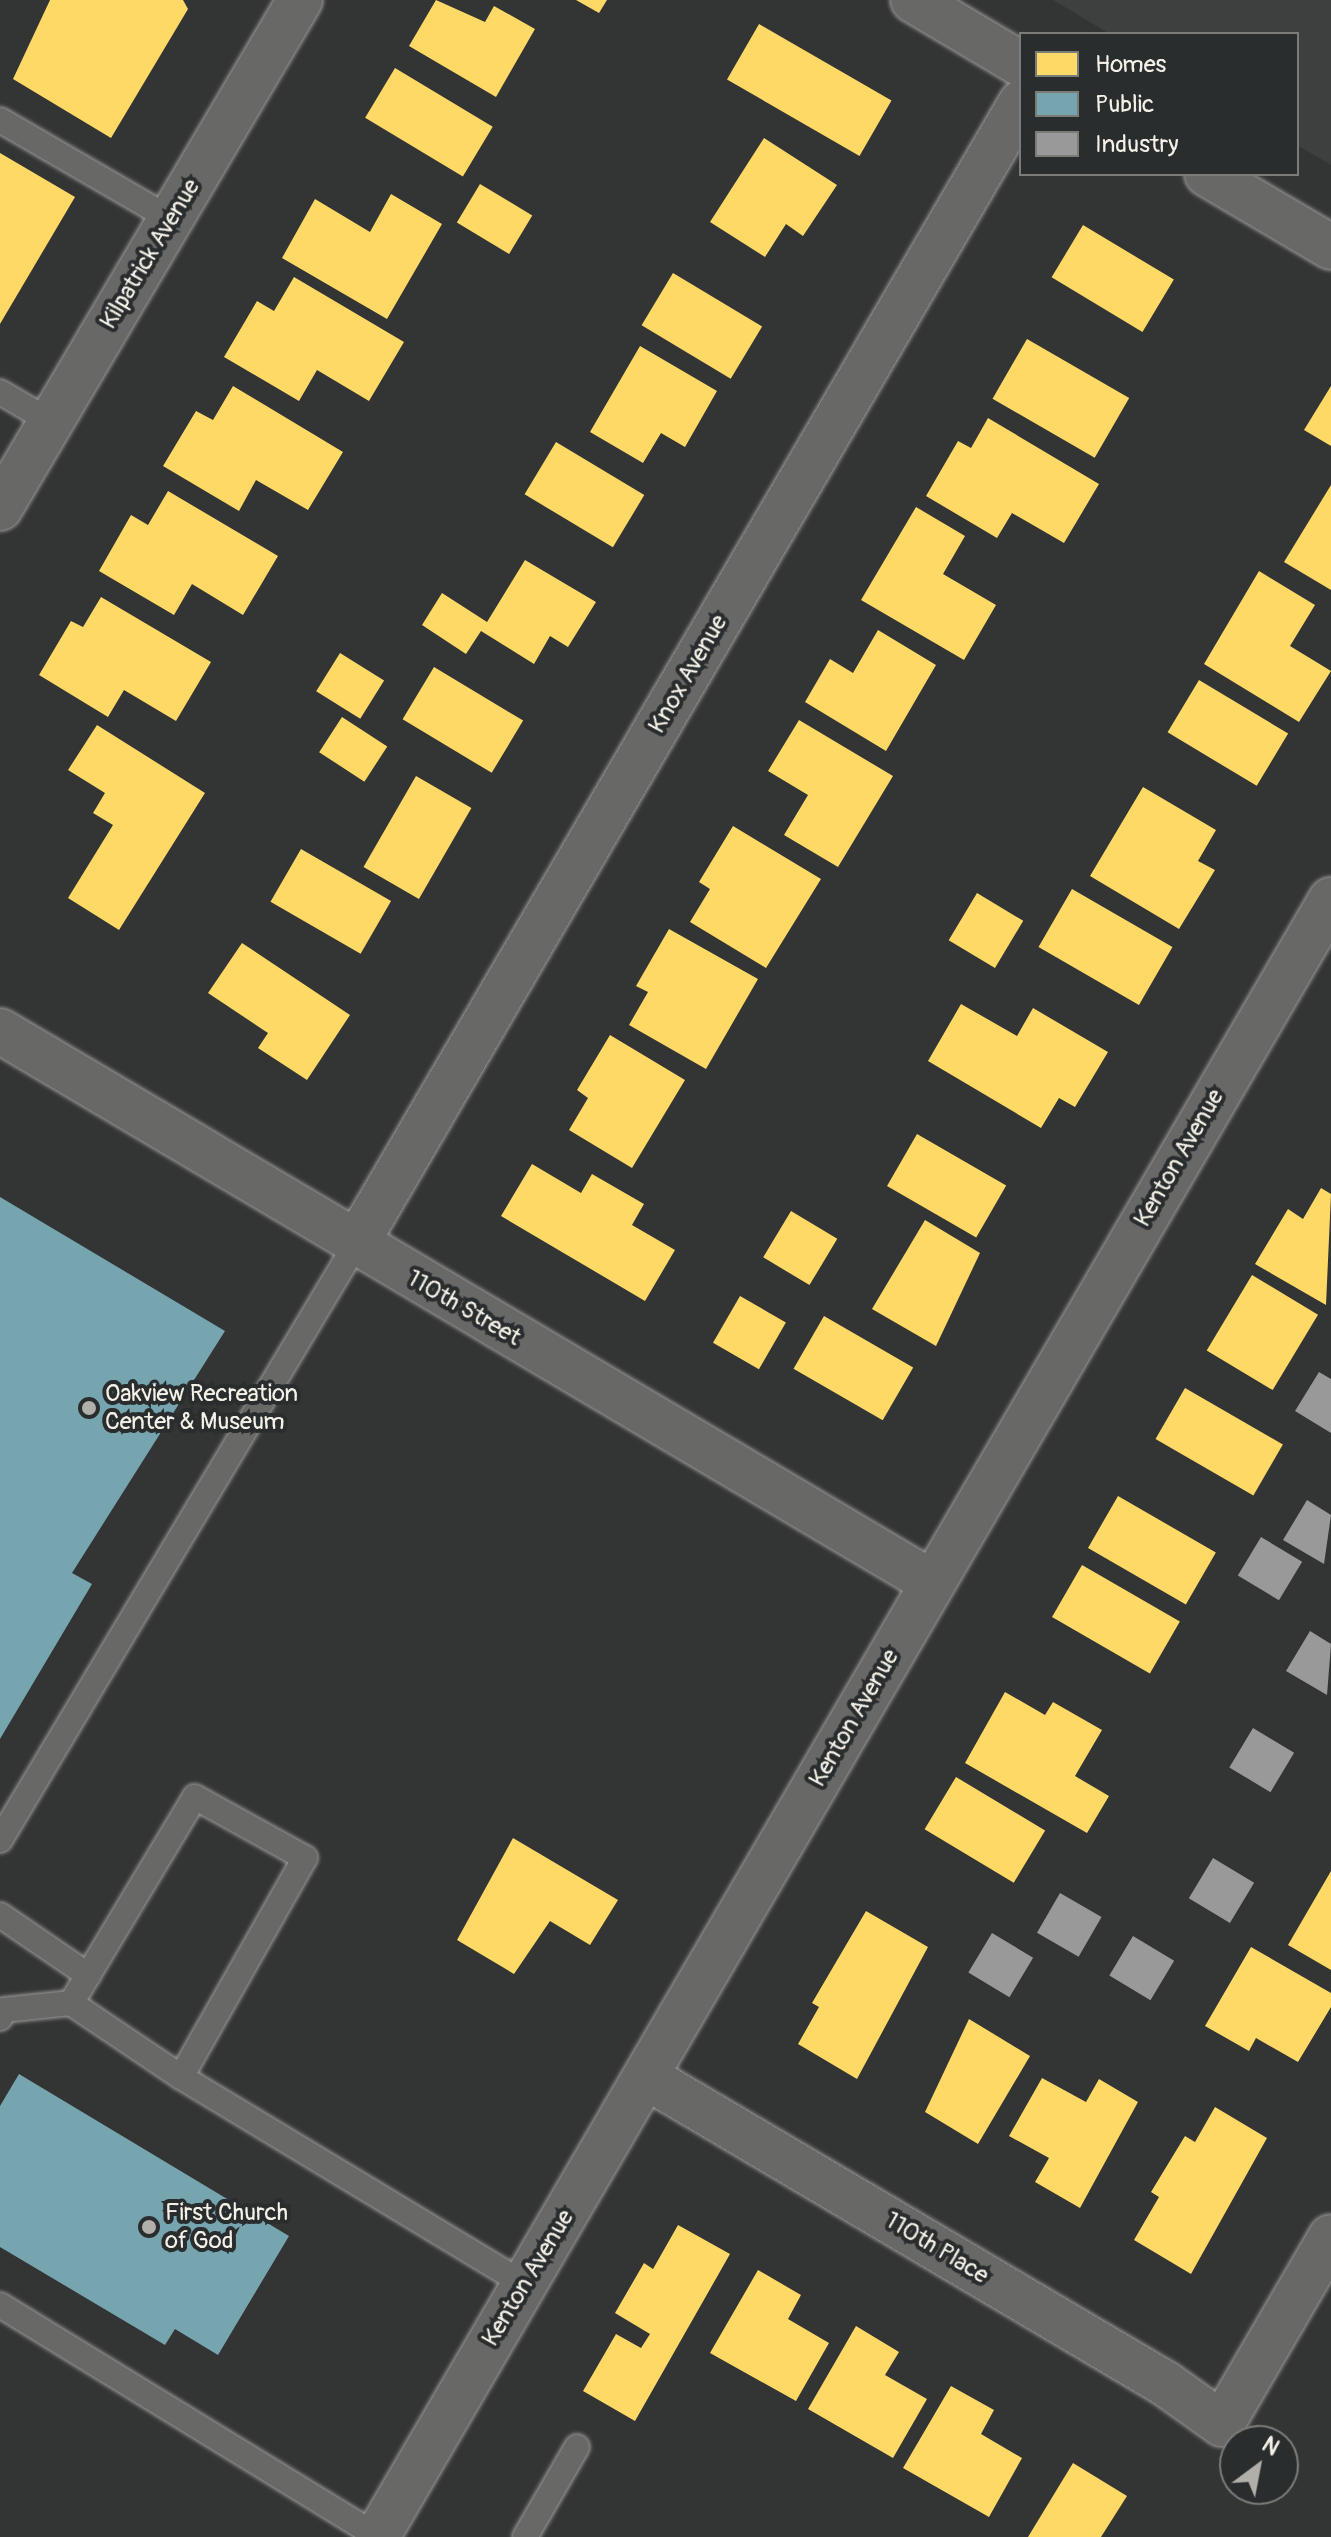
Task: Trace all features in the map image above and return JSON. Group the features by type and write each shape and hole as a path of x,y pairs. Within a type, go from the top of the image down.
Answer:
{"street":[{"path":"913,0 1019,63"},
{"name":"Kilpatrick Avenue","path":"0,508 298,1"},
{"name":"Knox Avenue","path":"356,1244 1019,106"},
{"path":"1210,176 1331,247"},
{"name":"Kenton Avenue","path":"378,2537 523,2283 648,2078 931,1582 1331,900"},
{"name":"110th Street","path":"0,1031 931,1582"},
{"name":"110th Place","path":"648,2078 1166,2384 1222,2424 1331,2237"}],"lane":[{"path":"0,120 171,219"},
{"path":"0,392 51,422"},
{"path":"0,1840 356,1244"},
{"path":"71,2003 195,1797 305,1858 181,2077"},
{"path":"0,1915 88,1975"},
{"path":"0,2018 4,2010 71,2003 181,2077 523,2283"},
{"path":"0,2305 378,2537"},
{"path":"525,2537 577,2447"}],"shaded area":[{"path":"1053,0 1331,0 1331,165 1299,146 1299,32 1107,32"}],"building: Homes":[{"path":"50,0 183,0 188,9 111,138 13,79"},
{"path":"436,0 485,22 494,6 535,29 496,97 409,46"},
{"path":"576,0 607,0 599,13"},
{"path":"759,24 892,100 860,156 727,79"},
{"path":"395,68 493,127 463,176 365,118"},
{"path":"764,138 837,185 803,236 786,224 765,257 710,222"},
{"path":"0,153 75,197 0,324"},
{"path":"480,184 532,215 509,254 457,223"},
{"path":"391,194 442,224 387,319 282,258 315,199 370,232"},
{"path":"1083,225 1174,280 1142,332 1052,277"},
{"path":"673,273 762,327 731,379 642,325"},
{"path":"294,277 404,342 369,401 317,370 299,401 224,357 257,301 274,311"},
{"path":"1027,339 1129,398 1095,458 992,399"},
{"path":"640,346 717,391 685,447 661,433 643,463 590,432"},
{"path":"233,386 343,452 308,510 256,480 239,511 163,466 196,411 213,420"},
{"path":"1331,386 1331,446 1304,430"},
{"path":"988,418 1099,484 1064,543 1012,513 997,538 926,496 958,441 971,448"},
{"path":"556,442 644,495 613,547 525,494"},
{"path":"1331,485 1331,590 1284,562"},
{"path":"168,491 278,556 243,615 192,584 174,615 99,571 131,515 148,525"},
{"path":"916,507 965,536 943,574 996,605 964,660 861,600"},
{"path":"525,560 596,602 568,647 550,636 534,664 481,631 466,654 422,625 442,593 487,622"},
{"path":"1259,571 1315,605 1290,646 1331,671 1299,722 1204,664"},
{"path":"101,597 211,662 176,721 124,690 108,717 39,675 71,621 83,627"},
{"path":"878,630 936,665 886,751 805,702 830,659 853,673"},
{"path":"340,653 384,681 360,719 316,691"},
{"path":"434,667 523,721 492,773 403,719"},
{"path":"1199,680 1288,734 1257,786 1168,732"},
{"path":"342,717 387,746 364,782 319,752"},
{"path":"799,720 893,776 838,867 784,835 808,795 768,771"},
{"path":"97,725 205,793 119,930 68,898 113,825 93,813 105,793 68,770"},
{"path":"416,776 471,808 419,899 364,867"},
{"path":"1143,787 1216,830 1198,861 1215,870 1179,929 1090,876"},
{"path":"733,826 821,879 766,968 690,922 710,889 699,882"},
{"path":"301,849 391,901 361,954 270,902"},
{"path":"1072,889 1172,947 1139,1005 1038,947"},
{"path":"977,893 1023,921 995,968 949,940"},
{"path":"669,929 758,979 706,1069 629,1025 648,992 636,986"},
{"path":"242,943 350,1015 307,1080 258,1048 268,1033 208,993"},
{"path":"961,1004 1017,1036 1033,1008 1108,1052 1075,1107 1059,1098 1041,1128 928,1061"},
{"path":"610,1035 685,1080 632,1168 569,1130 588,1098 577,1090"},
{"path":"917,1134 1006,1186 976,1237 887,1186"},
{"path":"532,1164 581,1193 592,1174 644,1204 632,1225 675,1250 645,1301 501,1216"},
{"path":"1321,1188 1331,1194 1326,1305 1255,1264 1288,1209 1303,1219"},
{"path":"791,1211 837,1239 809,1285 763,1257"},
{"path":"925,1220 980,1253 936,1346 872,1309"},
{"path":"1252,1275 1318,1315 1273,1390 1207,1350"},
{"path":"740,1296 786,1322 759,1369 713,1343"},
{"path":"824,1316 913,1368 883,1420 794,1369"},
{"path":"1185,1388 1283,1444 1253,1496 1156,1439"},
{"path":"1118,1496 1216,1552 1186,1604 1088,1548"},
{"path":"1082,1565 1180,1622 1150,1673 1052,1617"},
{"path":"1005,1692 1045,1715 1053,1702 1102,1730 1075,1776 1109,1796 1087,1833 965,1763"},
{"path":"956,1777 1045,1831 1014,1883 925,1829"},
{"path":"513,1838 618,1900 590,1945 550,1921 514,1974 457,1940"},
{"path":"1331,1871 1331,1970 1288,1945"},
{"path":"866,1911 928,1947 857,2079 798,2044 819,2007 812,2003"},
{"path":"1251,1947 1331,1993 1331,2007 1298,2062 1256,2038 1249,2051 1205,2026"},
{"path":"969,2019 1030,2056 978,2144 925,2112"},
{"path":"1042,2078 1086,2102 1099,2079 1138,2102 1080,2208 1035,2182 1049,2158 1009,2136"},
{"path":"1215,2107 1267,2138 1191,2274 1134,2240 1159,2197 1151,2192 1185,2136 1195,2142"},
{"path":"678,2225 730,2254 635,2421 583,2391 616,2334 641,2348 650,2334 615,2313 644,2263 653,2269"},
{"path":"758,2270 801,2295 788,2319 829,2343 796,2401 710,2353"},
{"path":"856,2326 899,2352 885,2375 927,2399 893,2458 808,2409"},
{"path":"951,2386 994,2410 981,2434 1022,2458 989,2517 903,2468"},
{"path":"1073,2463 1127,2496 1101,2537 1028,2537"}],"building: Public":[{"name":"Oakview Recreation Center & Museum","path":"0,1197 225,1331 72,1573 92,1584 0,1739"},
{"path":"19,2074 289,2236 218,2355 175,2329 165,2345 0,2247 0,2106"}],"building: Industry":[{"path":"1319,1372 1331,1379 1331,1433 1295,1411"},
{"path":"1307,1500 1331,1515 1324,1564 1283,1540"},
{"path":"1261,1537 1302,1562 1279,1600 1238,1576"},
{"path":"1310,1631 1331,1644 1327,1695 1286,1671"},
{"path":"1253,1728 1294,1753 1270,1792 1229,1767"},
{"path":"1213,1858 1254,1883 1230,1923 1189,1898"},
{"path":"1060,1893 1102,1917 1079,1957 1037,1933"},
{"path":"992,1933 1033,1958 1009,1997 968,1972"},
{"path":"1133,1936 1174,1961 1150,2000 1109,1975"}],"place":[{"name":"Oakview Recreation Center & Museum","path":"89,1408"},
{"name":"First Church of God","path":"149,2227"}]}
